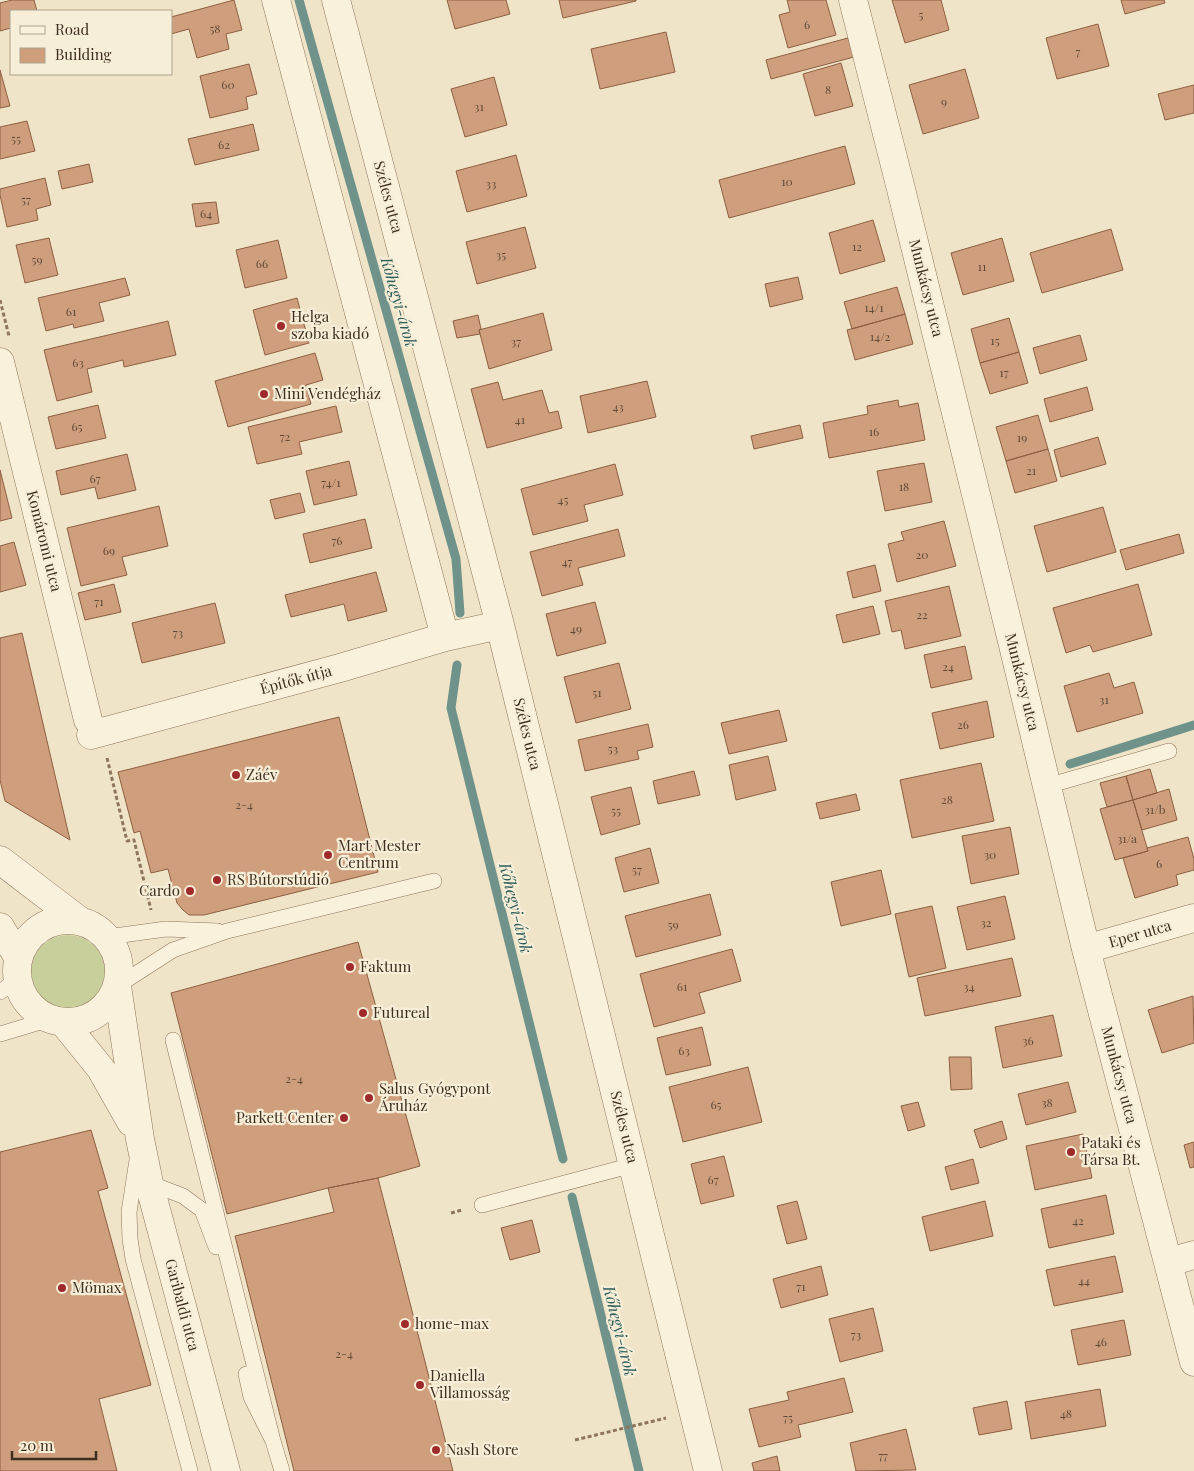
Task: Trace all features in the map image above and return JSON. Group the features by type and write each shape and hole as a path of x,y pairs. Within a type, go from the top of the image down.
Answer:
{"street":[{"path":"276,0 445,637"},
{"name":"Széles utca","path":"336,0 500,625 708,1471"},
{"name":"Munkácsy utca","path":"853,0 902,189 1086,950 1181,1259 1194,1362"},
{"name":"Komáromi utca","path":"0,362 93,729"},
{"name":"Építők útja","path":"93,729 340,668 445,637 500,625"},
{"path":"0,860 80,921"},
{"name":"Eper utca","path":"1086,950 1194,918"},
{"path":"0,926 12,977 28,1004 38,1013 56,1021 74,1022 86,1019 96,1014 105,1006 117,986 119,974 118,961 114,948 107,937 95,927 69,919 52,922 37,930 25,942 12,977"},
{"name":"Garibaldi utca","path":"117,986 140,1139 149,1183 226,1471"},
{"name":"Garibaldi utca","path":"56,1021 101,1069 140,1139"}],"lane":[{"path":"1047,786 1169,750"},
{"path":"117,986 172,950 227,931 434,881"},
{"path":"107,937 166,929 227,931"},
{"path":"0,1034 56,1021"},
{"path":"174,1040 282,1471"},
{"path":"140,1139 129,1212 133,1259 190,1471"},
{"path":"482,1205 633,1165"},
{"path":"149,1183 183,1196 202,1210 212,1236 231,1307 252,1397 274,1441"}],"path":[{"path":"93,729 127,841 134,840 155,930"},
{"path":"575,1440 652,1421"}],"green space":[{"path":"75,935 95,945 103,958 105,972 103,986 95,999 82,1007 61,1009 41,999 33,986 31,965 41,945 54,937"}],"building":[{"path":"12,0 34,0 37,10 10,10 10,28 0,31 0,3"},
{"path":"234,0 242,30 226,34 229,49 197,58 189,29 172,34 172,17"},
{"path":"447,0 506,0 510,14 455,29"},
{"path":"559,0 636,0 636,1 563,18"},
{"path":"787,0 826,0 836,35 788,48 779,15 790,12"},
{"path":"892,0 941,0 949,30 905,43"},
{"path":"1121,0 1164,0 1165,3 1125,14"},
{"path":"1098,24 1109,66 1057,79 1046,38"},
{"path":"666,32 675,72 600,89 591,49"},
{"path":"848,38 854,57 771,79 766,60"},
{"path":"841,63 853,106 815,116 803,74"},
{"path":"249,64 257,94 246,97 248,109 210,118 200,76"},
{"path":"965,69 979,118 923,134 909,85"},
{"path":"0,70 10,106 0,108"},
{"path":"494,77 507,125 465,137 451,89"},
{"path":"1194,85 1194,113 1165,120 1158,94"},
{"path":"27,121 35,151 0,159 0,127"},
{"path":"253,124 259,150 195,165 188,139"},
{"path":"845,146 855,184 729,218 719,180"},
{"path":"516,155 527,196 467,212 456,171"},
{"path":"89,164 93,182 62,189 58,171"},
{"path":"45,178 51,205 36,209 38,220 7,227 0,189"},
{"path":"216,202 219,223 196,227 192,204"},
{"path":"873,220 885,261 840,274 829,233"},
{"path":"525,227 536,268 477,284 466,242"},
{"path":"1111,229 1123,270 1042,293 1030,253"},
{"path":"49,238 58,275 25,283 16,245"},
{"path":"1002,238 1014,281 963,295 951,253"},
{"path":"278,240 287,278 245,288 236,250"},
{"path":"798,277 803,299 770,307 765,284"},
{"path":"125,278 130,295 99,303 104,321 74,328 73,324 46,331 38,298"},
{"path":"897,287 905,314 852,329 844,302"},
{"name":"Helga szoba kiadó","path":"297,298 309,343 265,355 253,310"},
{"path":"543,313 552,350 489,369 479,330"},
{"path":"905,314 913,344 855,360 847,330"},
{"path":"478,315 481,329 479,330 480,334 457,338 453,321"},
{"path":"1009,318 1019,352 980,363 971,329"},
{"path":"168,321 176,355 124,367 123,360 87,369 92,392 57,401 44,350"},
{"path":"1080,335 1087,360 1040,374 1033,348"},
{"path":"1019,352 1028,383 990,394 980,363"},
{"name":"Mini Vendégház","path":"315,353 323,380 306,385 311,404 228,427 215,381"},
{"path":"647,381 656,417 588,433 580,396"},
{"path":"498,382 503,400 542,390 549,413 558,411 562,428 487,448 471,389"},
{"path":"1087,387 1093,410 1050,422 1044,399"},
{"path":"898,400 899,407 918,403 925,440 829,458 823,423 868,414 867,406"},
{"path":"98,405 106,438 56,449 48,417"},
{"path":"336,406 342,432 299,442 302,454 257,464 248,427"},
{"path":"1038,415 1048,449 1006,461 996,427"},
{"path":"800,425 803,438 754,449 751,436"},
{"path":"1098,437 1106,464 1061,477 1054,450"},
{"path":"1048,449 1057,481 1015,493 1006,461"},
{"path":"127,454 136,490 98,499 95,487 61,495 56,471"},
{"path":"349,461 357,495 314,505 306,471"},
{"path":"924,463 932,502 885,511 877,471"},
{"path":"615,464 623,495 584,505 588,521 533,535 521,489"},
{"path":"0,470 12,518 0,521"},
{"path":"300,493 305,512 275,519 270,500"},
{"path":"159,506 168,546 122,557 127,575 81,586 67,528"},
{"path":"1103,507 1116,552 1047,572 1034,526"},
{"path":"365,519 372,548 310,563 303,534"},
{"path":"944,521 956,566 897,582 888,544 904,540 901,532"},
{"path":"618,529 625,556 578,568 583,585 542,596 530,552"},
{"path":"1179,534 1184,553 1126,570 1120,550"},
{"path":"14,542 26,585 0,592 0,546"},
{"path":"875,565 881,591 853,598 847,572"},
{"path":"376,572 387,611 348,621 344,604 291,617 285,595"},
{"path":"114,584 121,612 85,620 78,593"},
{"path":"1138,584 1152,635 1093,652 1090,645 1066,653 1053,608"},
{"path":"949,586 961,636 905,649 901,630 892,632 885,601"},
{"path":"595,602 606,643 557,656 546,614"},
{"path":"215,603 225,643 142,663 132,623"},
{"path":"873,606 880,634 843,643 836,615"},
{"path":"22,633 70,840 5,801 0,780 0,638"},
{"path":"965,646 972,679 931,688 924,655"},
{"path":"619,663 631,709 576,723 564,677"},
{"path":"1109,673 1114,688 1134,682 1143,713 1077,732 1064,686"},
{"path":"987,701 994,737 940,749 932,713"},
{"path":"779,710 787,741 729,754 721,723"},
{"path":"339,717 378,872 204,915 189,915 177,903 168,869 151,873 140,831 134,833 118,772"},
{"path":"648,724 653,747 637,751 639,759 585,771 578,740"},
{"path":"768,756 776,790 736,800 729,765"},
{"path":"981,763 994,821 912,838 900,780"},
{"path":"1150,769 1157,793 1133,800 1126,776"},
{"path":"694,771 700,795 658,804 653,781"},
{"path":"1126,776 1133,800 1107,807 1100,783"},
{"path":"631,787 640,824 601,835 591,797"},
{"path":"1169,789 1177,820 1142,830 1133,800"},
{"path":"856,794 860,810 820,819 816,803"},
{"path":"1133,800 1148,851 1115,860 1100,809"},
{"path":"1010,827 1019,874 971,884 962,836"},
{"path":"1188,837 1194,859 1194,870 1176,875 1178,885 1135,898 1123,858 1148,851 1147,848"},
{"path":"650,848 659,883 624,892 615,858"},
{"path":"881,870 891,914 841,926 831,882"},
{"path":"710,894 721,935 636,957 625,916"},
{"path":"1005,896 1015,939 967,950 957,907"},
{"path":"932,906 946,968 909,977 895,914"},
{"path":"358,942 420,1166 378,1178 328,1188 227,1214 171,993"},
{"path":"732,949 741,981 699,993 705,1013 654,1027 640,974"},
{"path":"1012,958 1021,996 925,1016 917,978"},
{"path":"1193,996 1194,1043 1162,1053 1148,1010"},
{"path":"1053,1015 1062,1056 1003,1068 995,1027"},
{"path":"702,1027 711,1065 666,1075 657,1038"},
{"path":"949,1057 971,1057 972,1089 951,1090"},
{"path":"748,1067 762,1122 683,1142 669,1087"},
{"path":"1068,1082 1076,1112 1026,1125 1018,1094"},
{"path":"918,1102 925,1126 908,1131 901,1106"},
{"path":"1002,1121 1007,1139 980,1148 974,1130"},
{"name":"Mömax","path":"91,1130 108,1188 98,1191 151,1385 99,1399 117,1471 0,1471 0,1152"},
{"path":"1083,1134 1092,1178 1035,1190 1026,1146"},
{"path":"1194,1142 1194,1167 1190,1168 1184,1145"},
{"path":"724,1156 734,1196 701,1204 691,1164"},
{"path":"973,1159 979,1183 951,1190 945,1167"},
{"path":"378,1178 453,1471 294,1471 235,1236 334,1212 328,1188"},
{"path":"1106,1195 1114,1234 1049,1248 1041,1209"},
{"path":"797,1201 807,1239 787,1244 777,1206"},
{"path":"985,1201 993,1236 930,1251 922,1217"},
{"path":"532,1220 540,1252 510,1260 501,1228"},
{"path":"1115,1256 1123,1292 1054,1306 1046,1270"},
{"path":"821,1266 828,1295 781,1308 773,1279"},
{"path":"873,1308 883,1351 840,1362 829,1319"},
{"path":"1124,1320 1131,1355 1078,1365 1071,1330"},
{"path":"844,1378 853,1412 798,1425 801,1437 759,1447 749,1409 789,1400 787,1392"},
{"path":"1100,1389 1106,1426 1031,1439 1025,1402"},
{"path":"1007,1401 1012,1429 979,1435 973,1408"},
{"path":"906,1429 916,1470 856,1471 850,1443"},
{"path":"777,1456 780,1471 754,1471 752,1463"}],"waterway":[{"name":"Kőhegyi-árok","path":"299,0 456,559 460,613"},
{"name":"Kőhegyi-árok","path":"457,665 451,708 563,1159"},
{"path":"1070,764 1194,725"},
{"name":"Kőhegyi-árok","path":"572,1197 639,1471"}],"place":[{"name":"Helga szoba kiadó","path":"281,326"},
{"name":"Mini Vendégház","path":"264,394"},
{"name":"Záév","path":"236,775"},
{"name":"Mart Mester Centrum","path":"328,855"},
{"name":"RS Bútorstúdió","path":"217,880"},
{"name":"Cardo","path":"190,891"},
{"name":"Faktum","path":"350,967"},
{"name":"Futureal","path":"363,1013"},
{"name":"Salus Gyógypont Áruház","path":"369,1098"},
{"name":"Parkett Center","path":"344,1118"},
{"name":"Pataki és Társa Bt.","path":"1071,1152"},
{"name":"Mömax","path":"62,1288"},
{"name":"home-max","path":"405,1324"},
{"name":"Daniella Villamosság","path":"420,1385"},
{"name":"Nash Store","path":"436,1450"}]}
